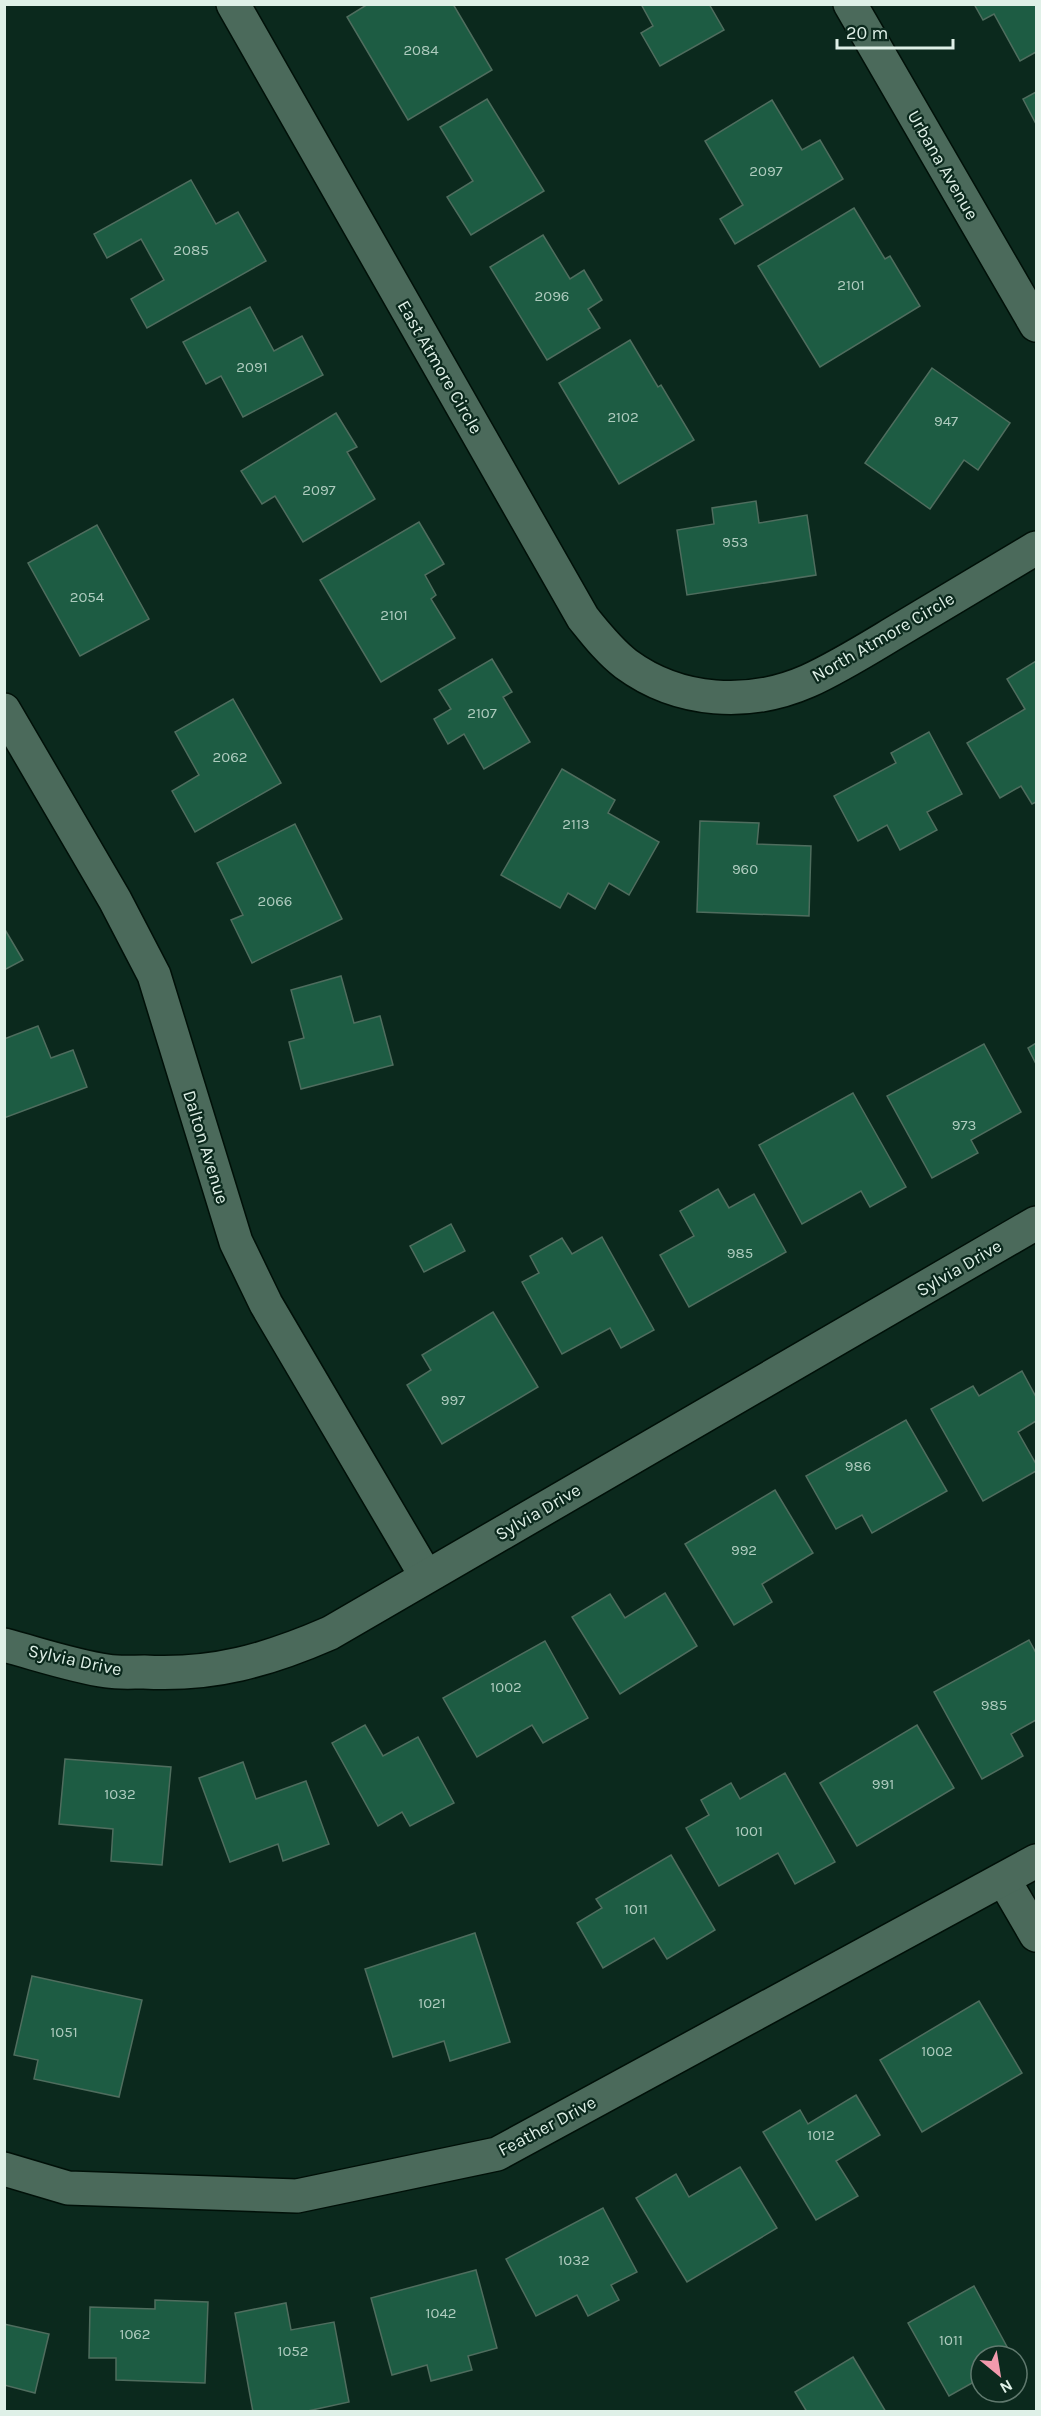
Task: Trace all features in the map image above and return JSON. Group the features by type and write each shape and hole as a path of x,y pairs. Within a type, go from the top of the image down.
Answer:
{"street":[{"name":"East Atmore Circle","path":"233,4 582,618 602,642 626,664 650,678 684,692"},
{"name":"Urbana Avenue","path":"850,4 1036,325"},
{"name":"North Atmore Circle","path":"684,692 711,698 745,698 775,692 807,681 863,652 1036,548"},
{"name":"Dalton Avenue","path":"4,710 115,900 154,975 236,1242 266,1304 426,1576"},
{"name":"Sylvia Drive","path":"4,1645 107,1671 198,1672 231,1667 286,1652 330,1632 1036,1223"},
{"name":"Feather Drive","path":"4,2169 68,2188 297,2196 497,2154 1036,1861"},
{"path":"1004,1880 1036,1935"}],"building":[{"path":"368,4 453,4 492,70 408,120 347,17"},
{"path":"641,4 709,4 724,30 660,66 641,33 653,26"},
{"path":"974,4 1036,4 1036,52 1020,61 994,14 983,20"},
{"path":"1036,92 1036,124 1023,99"},
{"path":"487,99 544,191 471,235 447,197 473,181 440,127"},
{"path":"772,100 802,150 820,140 843,179 735,244 720,219 743,205 705,141"},
{"path":"191,180 216,224 238,212 266,261 147,328 131,299 164,280 141,239 107,258 94,234"},
{"path":"854,208 885,259 890,256 920,306 820,367 758,266"},
{"path":"543,235 570,279 584,270 602,300 588,309 600,328 547,360 490,267"},
{"path":"250,307 274,351 302,336 323,375 243,417 221,376 206,384 183,342"},
{"path":"630,340 658,387 661,385 694,440 619,484 559,383"},
{"path":"932,368 1010,423 978,470 964,460 930,509 865,463"},
{"path":"336,413 357,447 347,452 375,499 303,542 275,496 262,504 241,471"},
{"path":"756,501 759,523 807,515 816,575 687,595 677,530 714,524 712,508"},
{"path":"419,522 444,564 425,575 436,595 431,599 455,638 381,682 320,580"},
{"path":"97,525 149,619 80,656 28,563"},
{"path":"492,659 512,692 503,697 530,742 484,769 464,734 448,744 434,719 451,709 439,690"},
{"path":"1036,661 1036,802 1032,804 1021,786 1000,798 967,743 1025,709 1007,679"},
{"path":"233,699 281,783 195,832 172,791 199,775 175,732"},
{"path":"929,732 962,794 927,812 937,830 900,850 887,825 858,841 834,796 896,763 891,753"},
{"path":"562,769 615,800 608,813 659,842 629,895 609,883 595,909 568,893 560,908 501,875"},
{"path":"700,821 759,823 757,844 811,846 809,916 697,912"},
{"path":"295,824 342,919 252,963 231,920 243,915 217,863"},
{"path":"4,928 23,960 4,970"},
{"path":"341,976 354,1023 380,1016 393,1065 301,1089 289,1042 304,1038 291,990"},
{"path":"38,1026 51,1058 73,1050 87,1087 4,1118 4,1039"},
{"path":"1036,1043 1036,1064 1028,1048"},
{"path":"984,1044 1021,1112 971,1140 978,1153 932,1178 887,1096"},
{"path":"853,1093 906,1187 870,1207 861,1191 802,1224 759,1145"},
{"path":"718,1189 729,1208 754,1194 786,1252 689,1307 660,1255 694,1236 680,1211"},
{"path":"451,1224 465,1251 424,1272 410,1246"},
{"path":"602,1237 654,1330 621,1348 610,1328 562,1354 522,1282 539,1273 530,1256 562,1238 572,1254"},
{"path":"493,1312 538,1387 442,1444 407,1385 431,1370 422,1355"},
{"path":"1022,1371 1036,1397 1036,1421 1018,1432 1036,1464 1036,1471 983,1501 931,1409 973,1386 979,1396"},
{"path":"906,1420 947,1491 872,1533 862,1515 836,1529 806,1476"},
{"path":"775,1490 813,1553 762,1584 772,1602 734,1625 685,1544"},
{"path":"665,1593 697,1646 620,1694 572,1617 610,1594 625,1618"},
{"path":"1029,1640 1036,1653 1036,1720 1011,1734 1023,1756 982,1779 934,1692"},
{"path":"545,1641 588,1718 543,1743 532,1725 477,1757 443,1698"},
{"path":"365,1725 383,1756 418,1737 454,1803 410,1826 402,1812 378,1826 332,1743"},
{"path":"917,1725 954,1788 857,1846 820,1783"},
{"path":"65,1759 171,1767 162,1865 111,1861 113,1829 59,1824"},
{"path":"243,1762 256,1799 306,1781 329,1844 283,1861 278,1844 230,1862 199,1778"},
{"path":"785,1773 835,1862 795,1884 778,1853 719,1886 686,1828 709,1815 701,1800 731,1783 740,1799"},
{"path":"671,1855 715,1930 667,1959 654,1938 603,1968 577,1923 602,1908 596,1899"},
{"path":"475,1933 510,2042 450,2061 444,2041 393,2057 365,1969"},
{"path":"32,1976 142,2000 119,2097 34,2079 38,2060 14,2055"},
{"path":"979,2001 1022,2073 922,2132 880,2060"},
{"path":"856,2095 880,2135 836,2161 858,2196 816,2220 763,2132 800,2110 808,2124"},
{"path":"740,2167 777,2228 687,2282 636,2198 676,2174 689,2197"},
{"path":"603,2208 637,2272 611,2285 619,2300 588,2316 577,2295 536,2316 506,2259"},
{"path":"476,2270 497,2348 468,2356 472,2370 431,2381 427,2365 392,2375 371,2298"},
{"path":"974,2286 1005,2344 969,2344 969,2385 949,2396 908,2323"},
{"path":"155,2300 208,2302 205,2383 116,2380 116,2358 89,2358 90,2307 155,2309"},
{"path":"286,2303 291,2330 334,2322 349,2402 303,2412 253,2412 235,2313"},
{"path":"4,2324 49,2334 35,2393 4,2385"},
{"path":"853,2357 886,2412 807,2412 795,2392"}]}
